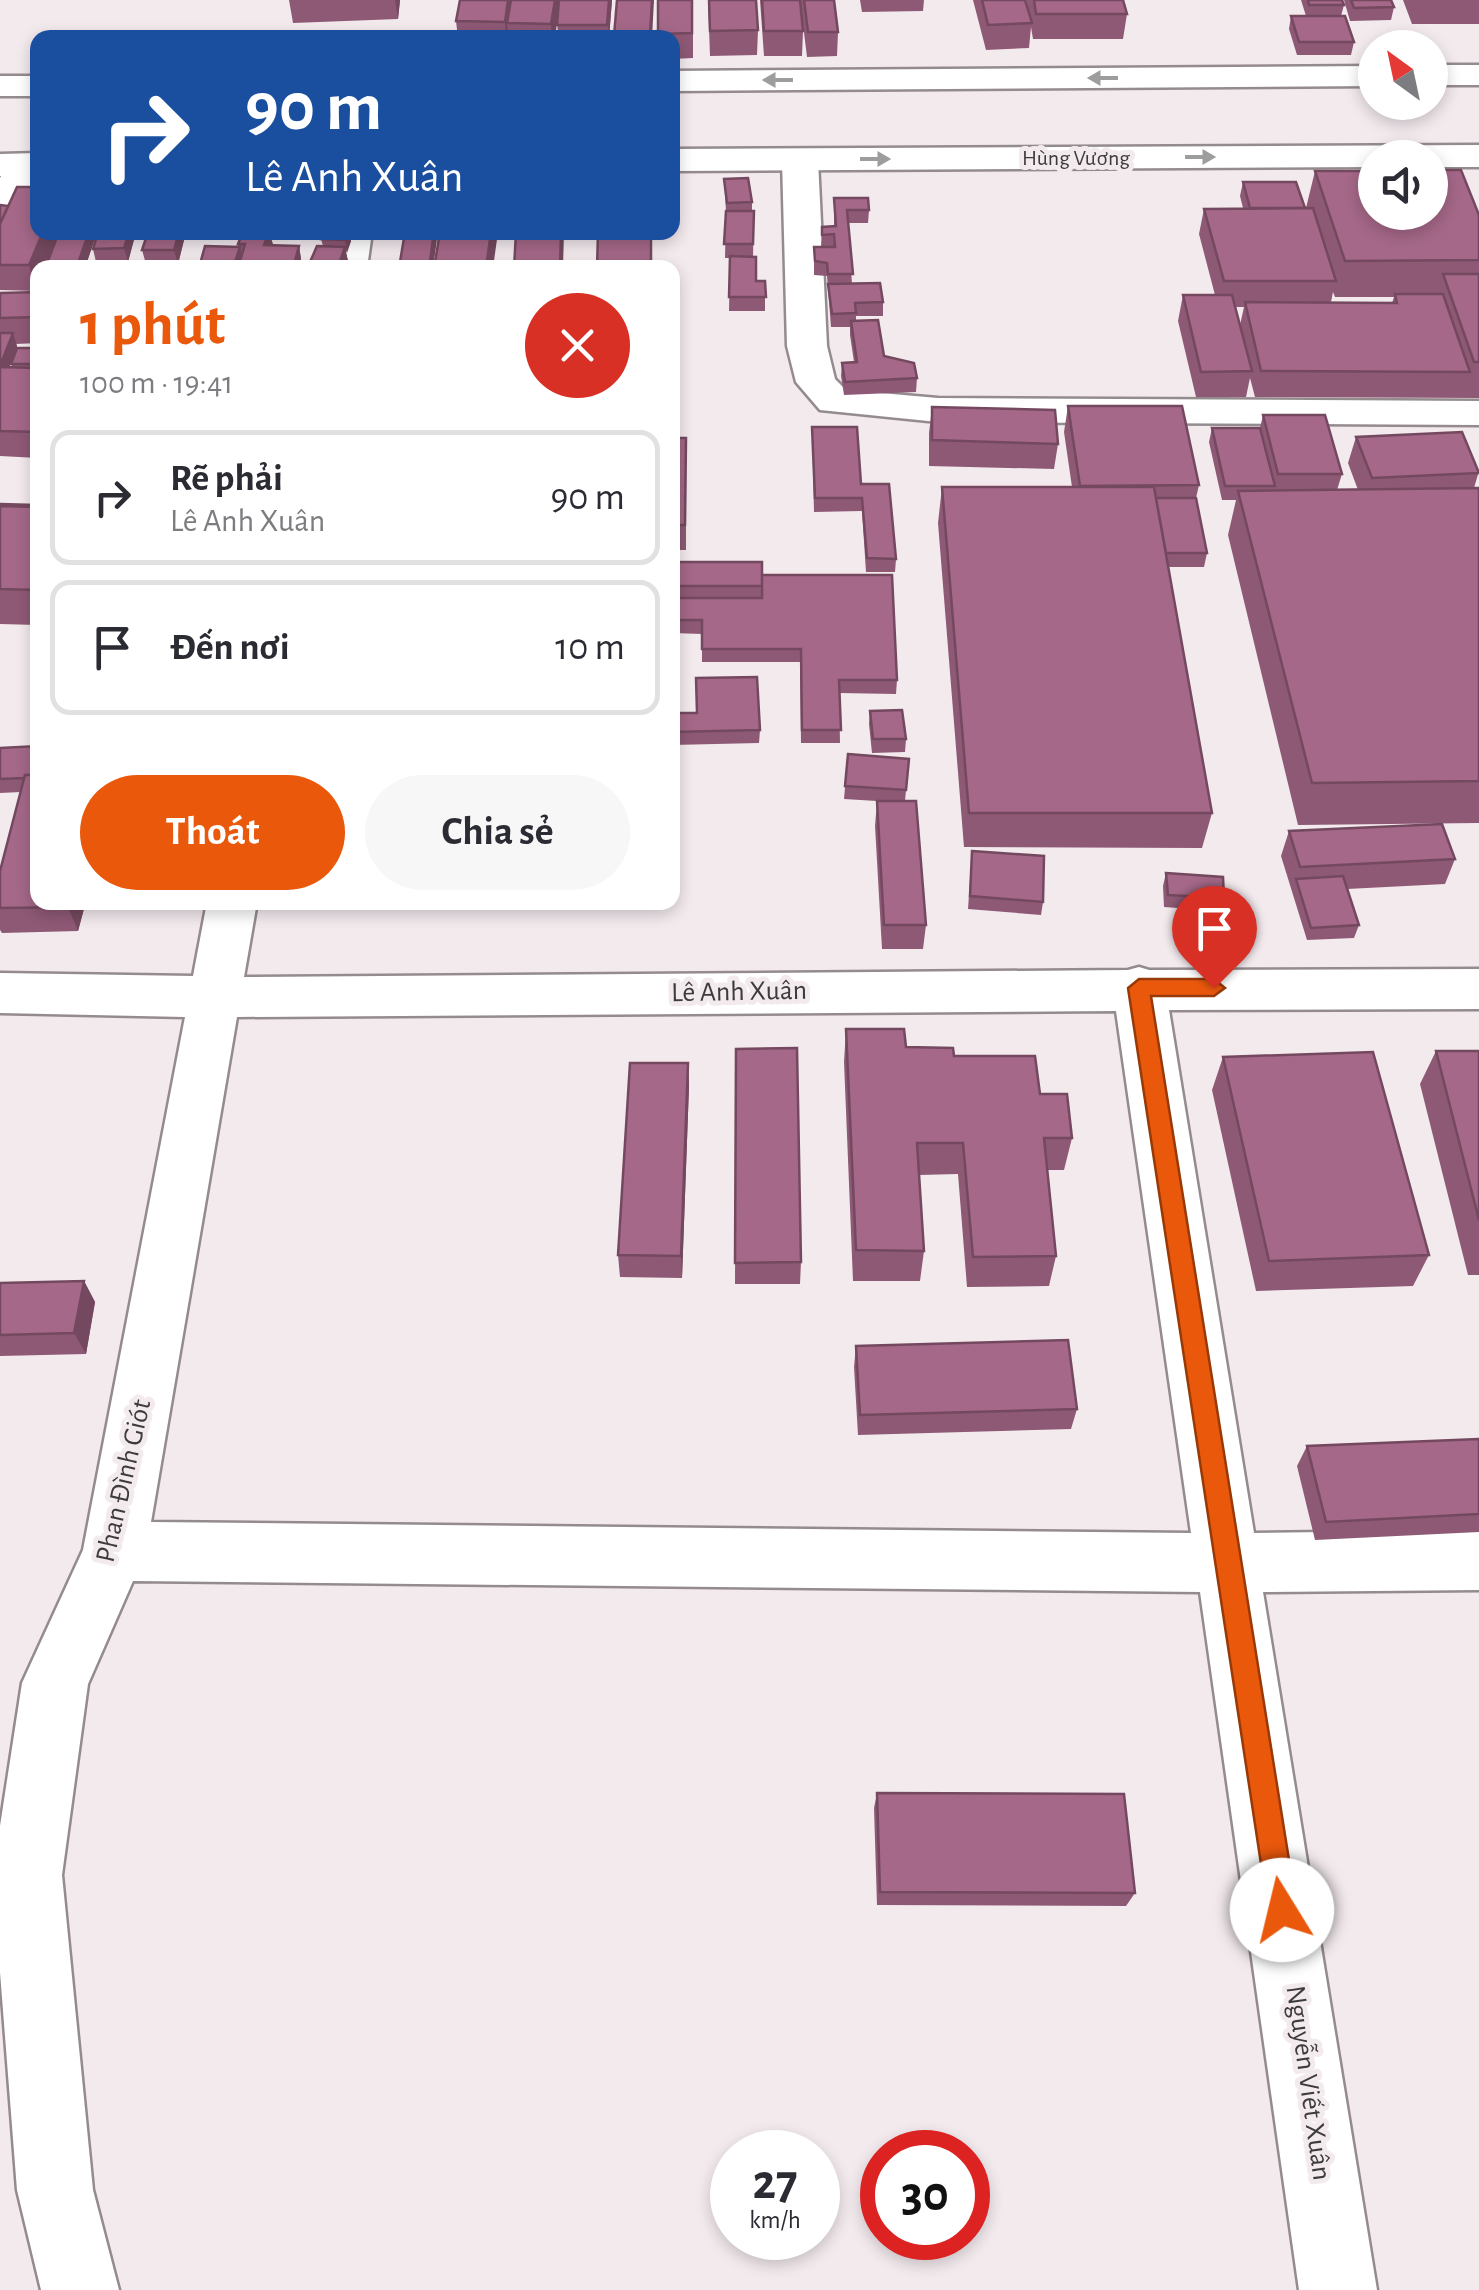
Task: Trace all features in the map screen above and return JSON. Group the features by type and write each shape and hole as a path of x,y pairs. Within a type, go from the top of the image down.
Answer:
{"street":[{"path":"1448,76 1479,75"},
{"path":"680,81 1358,76"},
{"path":"0,86 30,86"},
{"name":"Hùng Vương","path":"680,160 1479,156"},
{"path":"800,160 807,346 816,382 834,401 938,410 1479,413"},
{"path":"0,212 21,165"},
{"name":"Phan Đình Giót","path":"80,2290 55,2190 26,1875 54,1683 114,1551 231,910"},
{"name":"Lê Anh Xuân","path":"0,994 214,999 1139,988 1479,989"},
{"name":"Nguyễn Viết Xuân","path":"1139,988 1338,2290"},
{"path":"114,1551 1228,1563 1479,1560"}],"building":[{"path":"460,0 508,0 505,22 456,21"},
{"path":"511,0 555,0 551,24 507,23"},
{"path":"559,0 609,0 607,25 557,25"},
{"path":"617,0 652,0 650,30 614,30"},
{"path":"658,0 692,0 692,33 658,30"},
{"path":"709,0 756,0 758,30 710,31"},
{"path":"762,0 800,0 803,31 764,31"},
{"path":"804,0 834,0 838,32 808,32"},
{"path":"982,0 1025,0 1032,23 988,25"},
{"path":"1034,0 1123,0 1127,14 1036,14"},
{"path":"1308,0 1342,0 1344,5 1309,5"},
{"path":"1351,0 1391,0 1394,7 1354,8"},
{"path":"1291,16 1345,16 1354,42 1299,42"},
{"path":"1448,170 1461,170 1479,215 1479,260 1345,261 1315,171 1358,171 1358,230 1448,230"},
{"path":"748,178 752,202 727,203 724,179"},
{"path":"1243,182 1296,182 1305,208 1250,208"},
{"path":"17,187 30,187 30,240 40,240 29,265 0,265 0,224"},
{"path":"834,198 868,198 869,210 847,210 853,274 828,274 827,263 815,261 814,247 835,247 834,234 822,235 822,227 836,226"},
{"path":"0,205 8,206 0,224"},
{"path":"1313,208 1336,281 1224,281 1204,209"},
{"path":"726,211 754,211 753,244 724,244"},
{"path":"56,240 86,240 79,260 48,260"},
{"path":"96,240 126,240 124,248 93,249"},
{"path":"145,240 177,240 174,250 142,250"},
{"path":"240,240 266,240 264,245 299,246 295,260 240,260 245,244 238,244"},
{"path":"404,240 433,240 430,260 400,260"},
{"path":"439,240 490,240 487,260 435,260"},
{"path":"516,240 561,240 560,260 514,260"},
{"path":"598,240 651,240 651,260 597,260"},
{"path":"205,246 240,247 236,260 201,260"},
{"path":"317,246 345,247 340,260 311,260"},
{"path":"730,256 756,257 756,281 765,281 766,297 729,297"},
{"path":"1443,274 1479,274 1479,362 1474,362"},
{"path":"880,283 883,302 855,303 856,313 832,314 828,284"},
{"path":"30,292 30,317 0,318 0,293"},
{"path":"1395,294 1443,294 1470,372 1261,371 1245,302 1397,303"},
{"path":"1183,295 1232,295 1252,371 1201,372"},
{"path":"878,320 884,356 914,363 917,378 845,382 842,363 857,362 851,321"},
{"path":"0,333 13,333 0,366"},
{"path":"17,348 30,348 30,364 11,364"},
{"path":"0,367 30,368 30,432 0,431"},
{"path":"1068,406 1182,406 1199,485 1080,486"},
{"path":"932,407 1055,410 1058,444 932,440"},
{"path":"1263,415 1325,415 1342,474 1278,474"},
{"path":"812,427 857,427 861,484 889,484 896,559 867,558 862,498 815,498"},
{"path":"1212,428 1260,428 1275,486 1225,486"},
{"path":"1462,432 1479,473 1372,478 1356,437"},
{"path":"680,438 686,438 685,525 680,525"},
{"path":"942,487 1154,487 1212,813 969,813"},
{"path":"1479,488 1479,781 1312,783 1238,491"},
{"path":"1156,498 1196,498 1207,553 1166,553"},
{"path":"0,506 30,507 30,590 0,589"},
{"path":"680,562 762,562 762,586 680,586"},
{"path":"762,575 892,575 897,680 839,680 841,730 802,730 801,649 702,649 702,620 680,620 680,598 762,598"},
{"path":"757,677 760,730 680,732 680,713 697,713 696,678"},
{"path":"902,710 906,739 873,739 870,711"},
{"path":"30,746 30,775 0,779 0,748"},
{"path":"848,754 909,759 906,790 845,786"},
{"path":"25,775 30,775 30,908 0,908 0,871"},
{"path":"877,801 916,801 926,925 884,925"},
{"path":"1442,824 1455,859 1300,867 1289,831"},
{"path":"972,851 1044,856 1043,902 970,896"},
{"path":"1166,873 1223,877 1224,898 1168,895"},
{"path":"1343,876 1359,925 1311,928 1296,879"},
{"path":"846,1029 904,1029 906,1047 953,1048 954,1056 1035,1056 1040,1094 1067,1094 1072,1138 1044,1138 1056,1256 973,1257 963,1143 917,1143 924,1251 856,1250"},
{"path":"797,1048 801,1262 735,1263 736,1049"},
{"path":"1436,1051 1479,1051 1479,1220"},
{"path":"1373,1052 1429,1255 1269,1261 1223,1057"},
{"path":"630,1063 688,1063 681,1256 618,1255"},
{"path":"84,1281 74,1333 0,1335 0,1283"},
{"path":"1068,1340 1077,1409 860,1415 856,1346"},
{"path":"1479,1439 1479,1514 1326,1522 1307,1446"},
{"path":"877,1793 1124,1794 1135,1893 880,1892"}],"route":[{"path":"1214,988 1139,988 1282,1910"}]}
